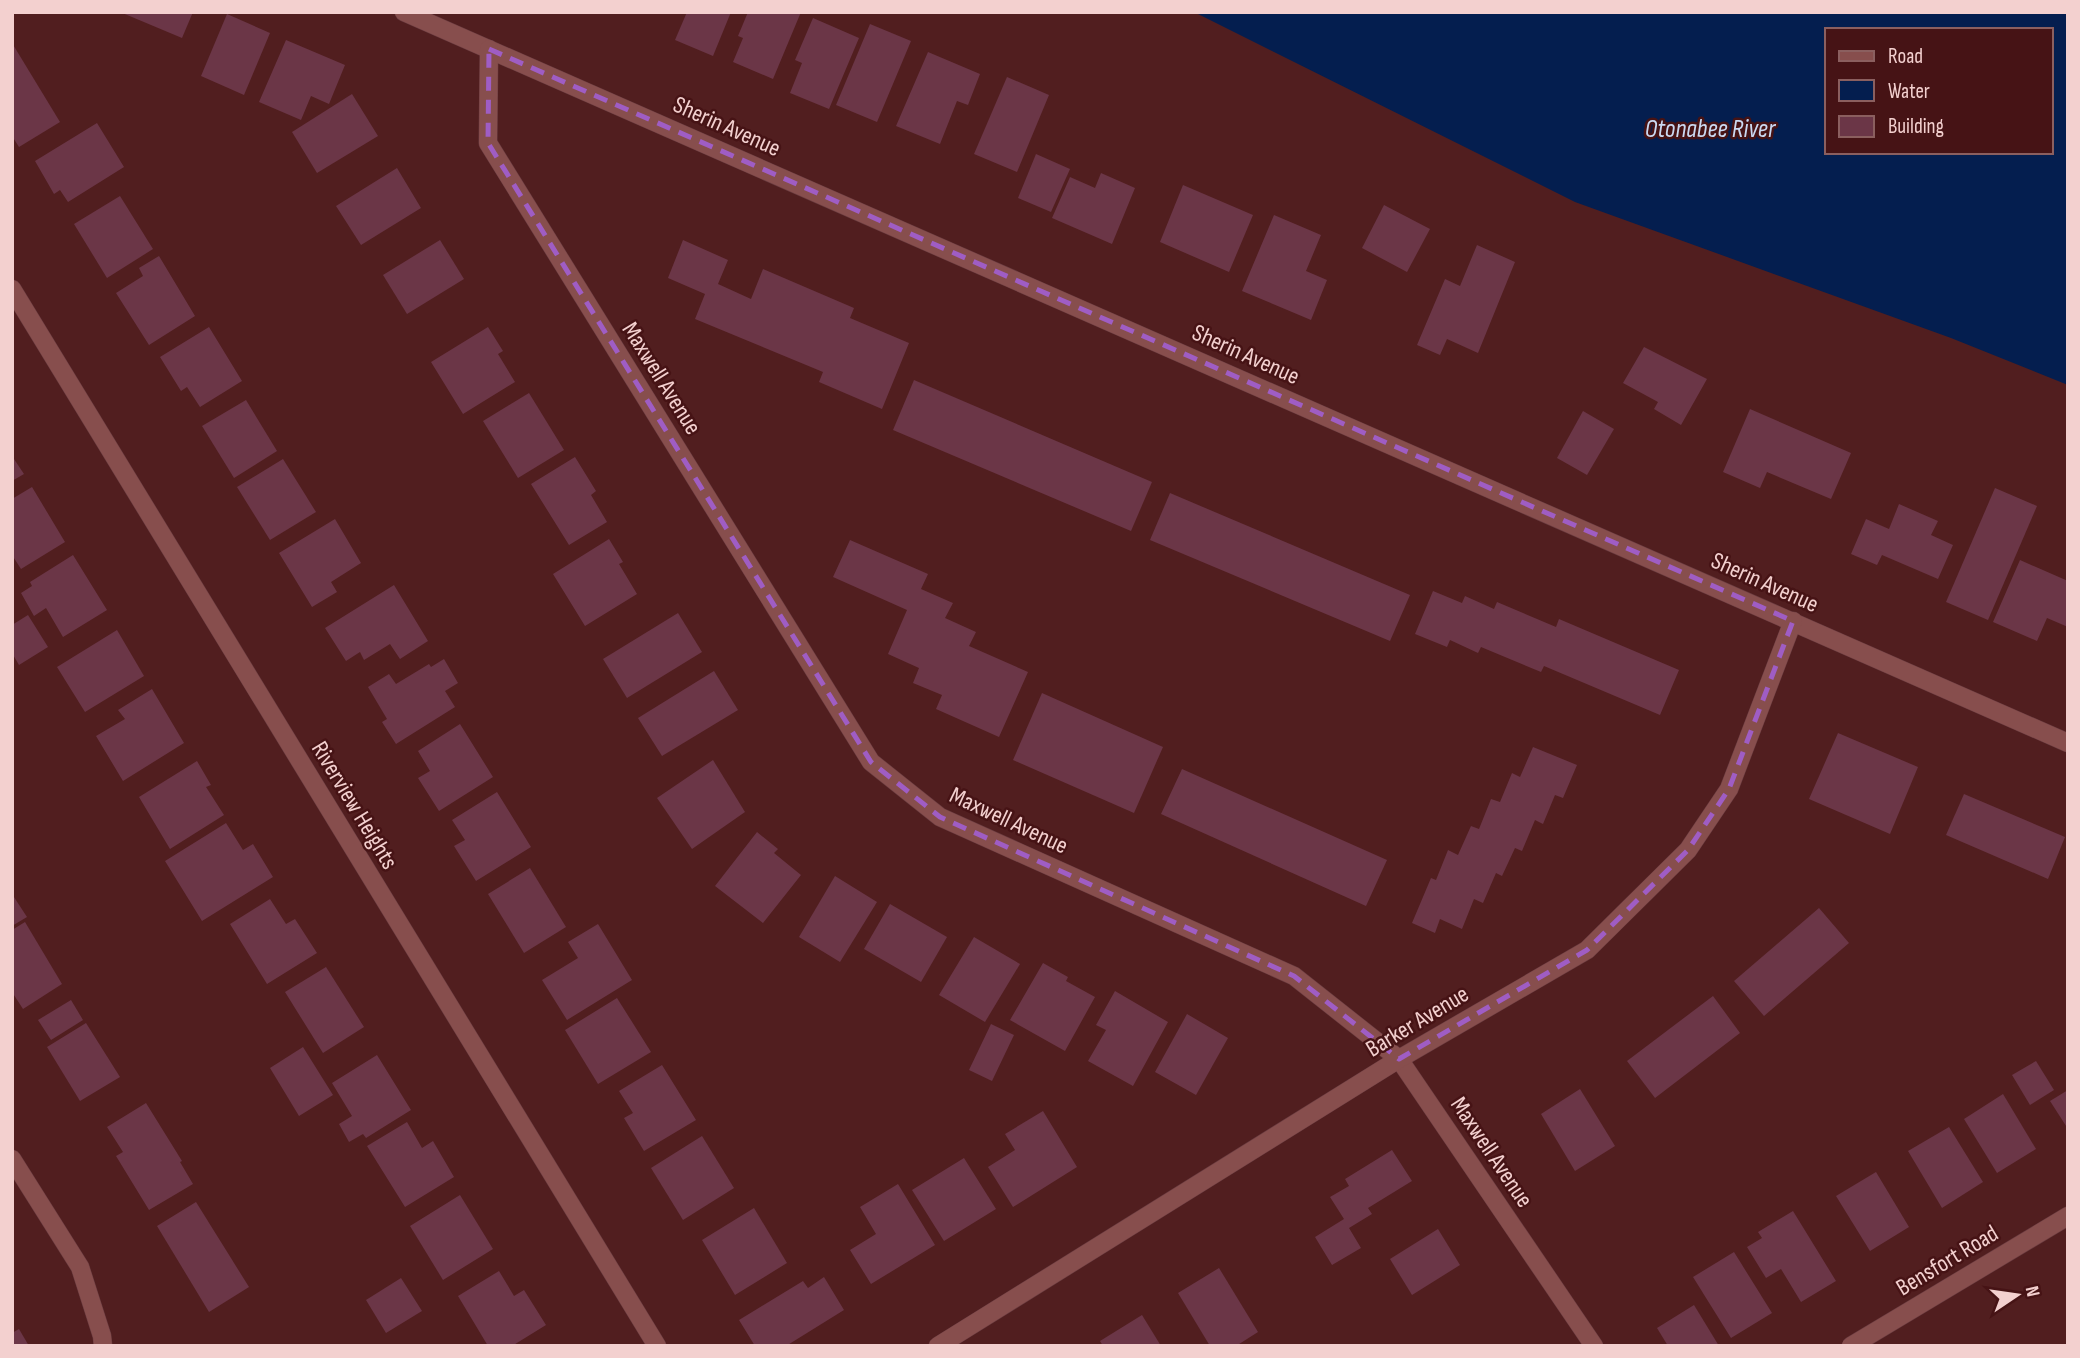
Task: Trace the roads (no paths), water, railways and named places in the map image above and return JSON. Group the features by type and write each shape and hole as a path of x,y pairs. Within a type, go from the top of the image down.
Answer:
{"street":[{"name":"Sherin Avenue","path":"404,12 2068,743"},
{"name":"Maxwell Avenue","path":"489,49 488,143 871,762 940,817 1294,976 1399,1059 1594,1346"},
{"name":"Riverview Heights","path":"12,289 657,1346"},
{"name":"Barker Avenue","path":"938,1346 1399,1059 1587,950 1688,850 1729,789 1793,621"},
{"path":"12,1158 80,1267 103,1346"},
{"name":"Bensfort Road","path":"1851,1346 2068,1216"}],"water":[{"name":"Otonabee River","path":"1194,12 2068,12 2068,385 1951,338 1575,202"}]}
